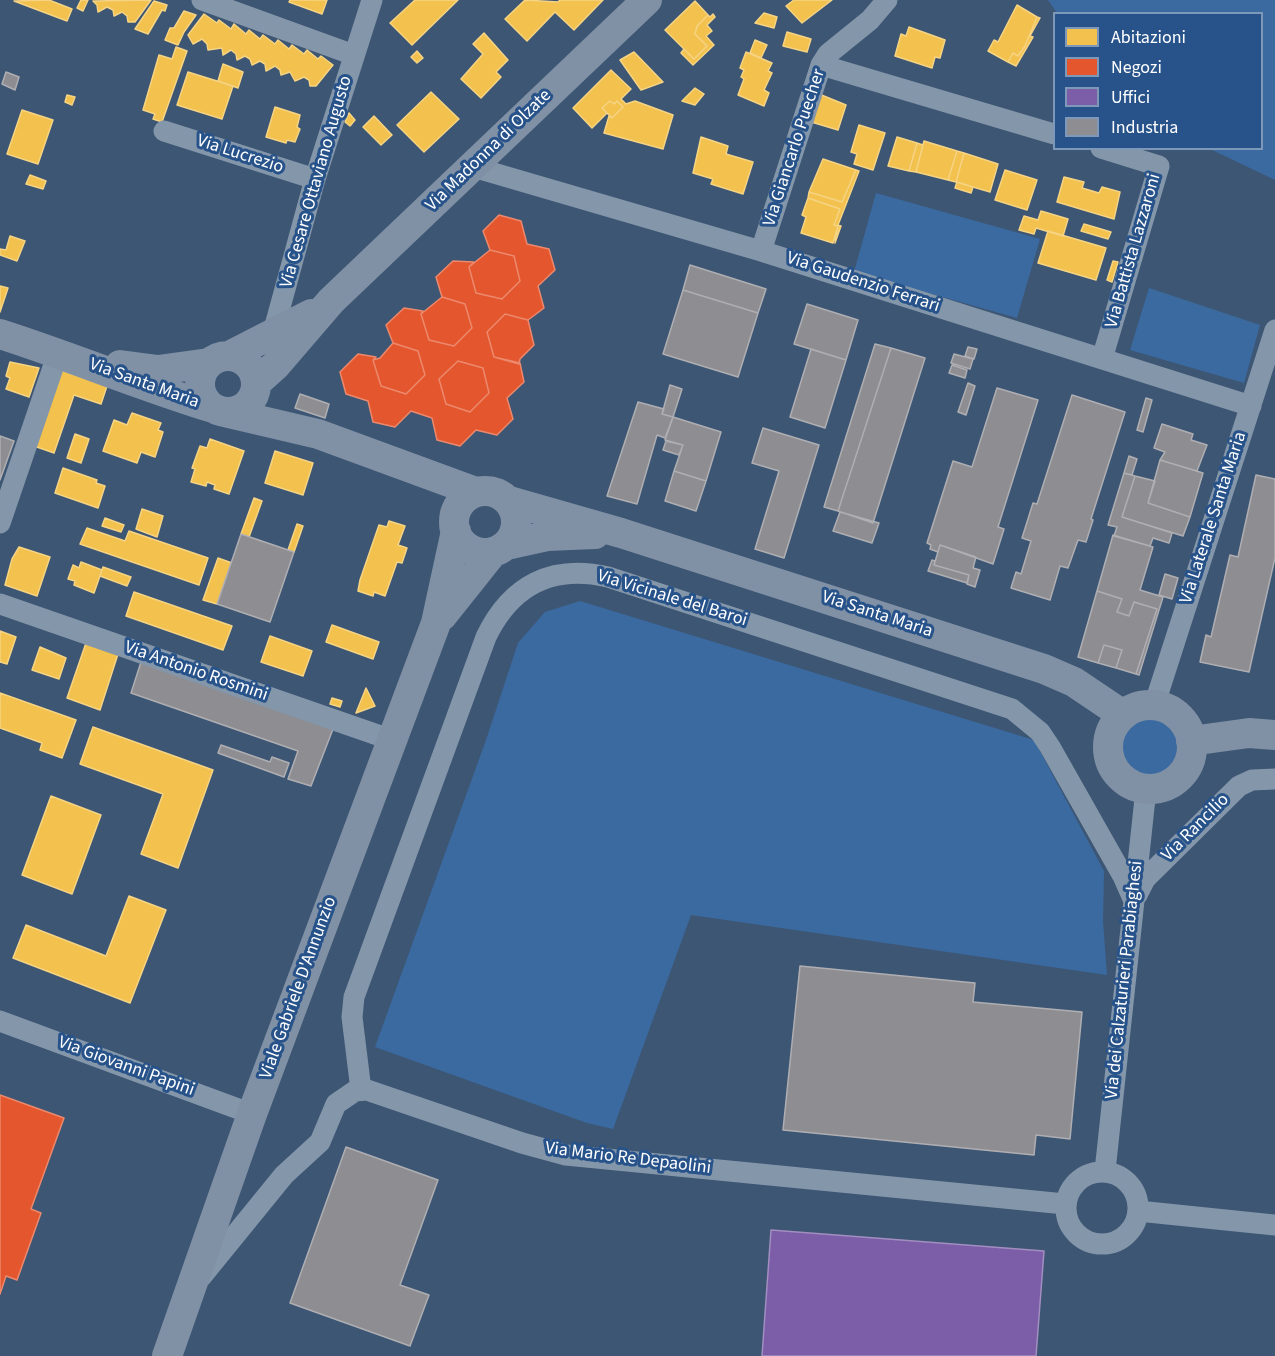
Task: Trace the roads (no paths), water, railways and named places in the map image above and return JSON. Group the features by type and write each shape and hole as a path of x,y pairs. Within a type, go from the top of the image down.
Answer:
{"street":[{"path":"202,0 354,55"},
{"name":"Via Cesare Ottaviano Augusto","path":"262,380 315,179 372,0"},
{"name":"Via Madonna di Olzate","path":"262,380 332,301 647,0"},
{"name":"Via Giancarlo Puecher","path":"761,251 821,64 828,54 870,20 887,0"},
{"path":"821,64 1053,134"},
{"name":"Via Lucrezio","path":"164,131 315,179"},
{"name":"Via Battista Lazzaroni","path":"1102,359 1159,166 1107,150"},
{"name":"Via Gaudenzio Ferrari","path":"473,166 761,251 1251,406"},
{"name":"Via Madonna di Olzate","path":"219,359 332,301"},
{"name":"Via Laterale Santa Maria","path":"1154,706 1275,330"},
{"name":"Via Santa Maria","path":"0,334 66,356 142,386 218,410 318,434 410,467 462,512 470,549 499,549 547,536 621,533"},
{"path":"0,523 66,356"},
{"name":"Via Santa Maria","path":"66,356 158,370 219,359 248,364 318,434"},
{"name":"Via Santa Maria","path":"218,410 201,392 202,371 219,359"},
{"name":"Via Santa Maria","path":"218,410 243,407 262,380"},
{"name":"Via Santa Maria","path":"462,512 488,490 509,501 621,533 1044,669 1074,682 1123,715"},
{"path":"499,549 513,536 516,524 515,512 509,501"},
{"name":"Viale Gabriele D'Annunzio","path":"166,1356 252,1114 436,623 462,512"},
{"name":"Viale Gabriele D'Annunzio","path":"436,623 499,549"},
{"name":"Via Vicinale del Baroi","path":"361,1090 352,1017 354,997 482,648 494,620 506,605 519,592 552,576 590,573 608,577 1012,709 1040,732 1050,747 1123,876 1134,901"},
{"name":"Via Antonio Rosmini","path":"0,604 392,740"},
{"path":"1154,706 1174,713 1188,730 1191,751 1184,772 1167,785 1146,789 1125,781 1118,774 1108,754 1111,733 1123,715 1132,709 1154,706"},
{"path":"1191,741 1249,733 1275,735"},
{"name":"Via Rancilio","path":"1134,901 1145,879 1228,795 1252,780 1275,779"},
{"name":"Via dei Calzaturieri Parabiaghesi","path":"1105,1172 1146,789"},
{"name":"Via Giovanni Papini","path":"0,1021 252,1114"},
{"path":"189,1291 284,1175 320,1142 336,1104 344,1096 361,1090"},
{"name":"Via Mario Re Depaolini","path":"361,1090 378,1092 522,1143 566,1155 1065,1204"},
{"path":"1105,1172 1119,1175 1130,1184 1136,1197 1138,1211 1134,1225 1125,1236 1112,1242 1098,1244 1084,1240 1073,1231 1066,1218 1065,1204 1069,1191 1078,1180 1091,1173 1105,1172"},
{"path":"1138,1211 1275,1225"}]}
